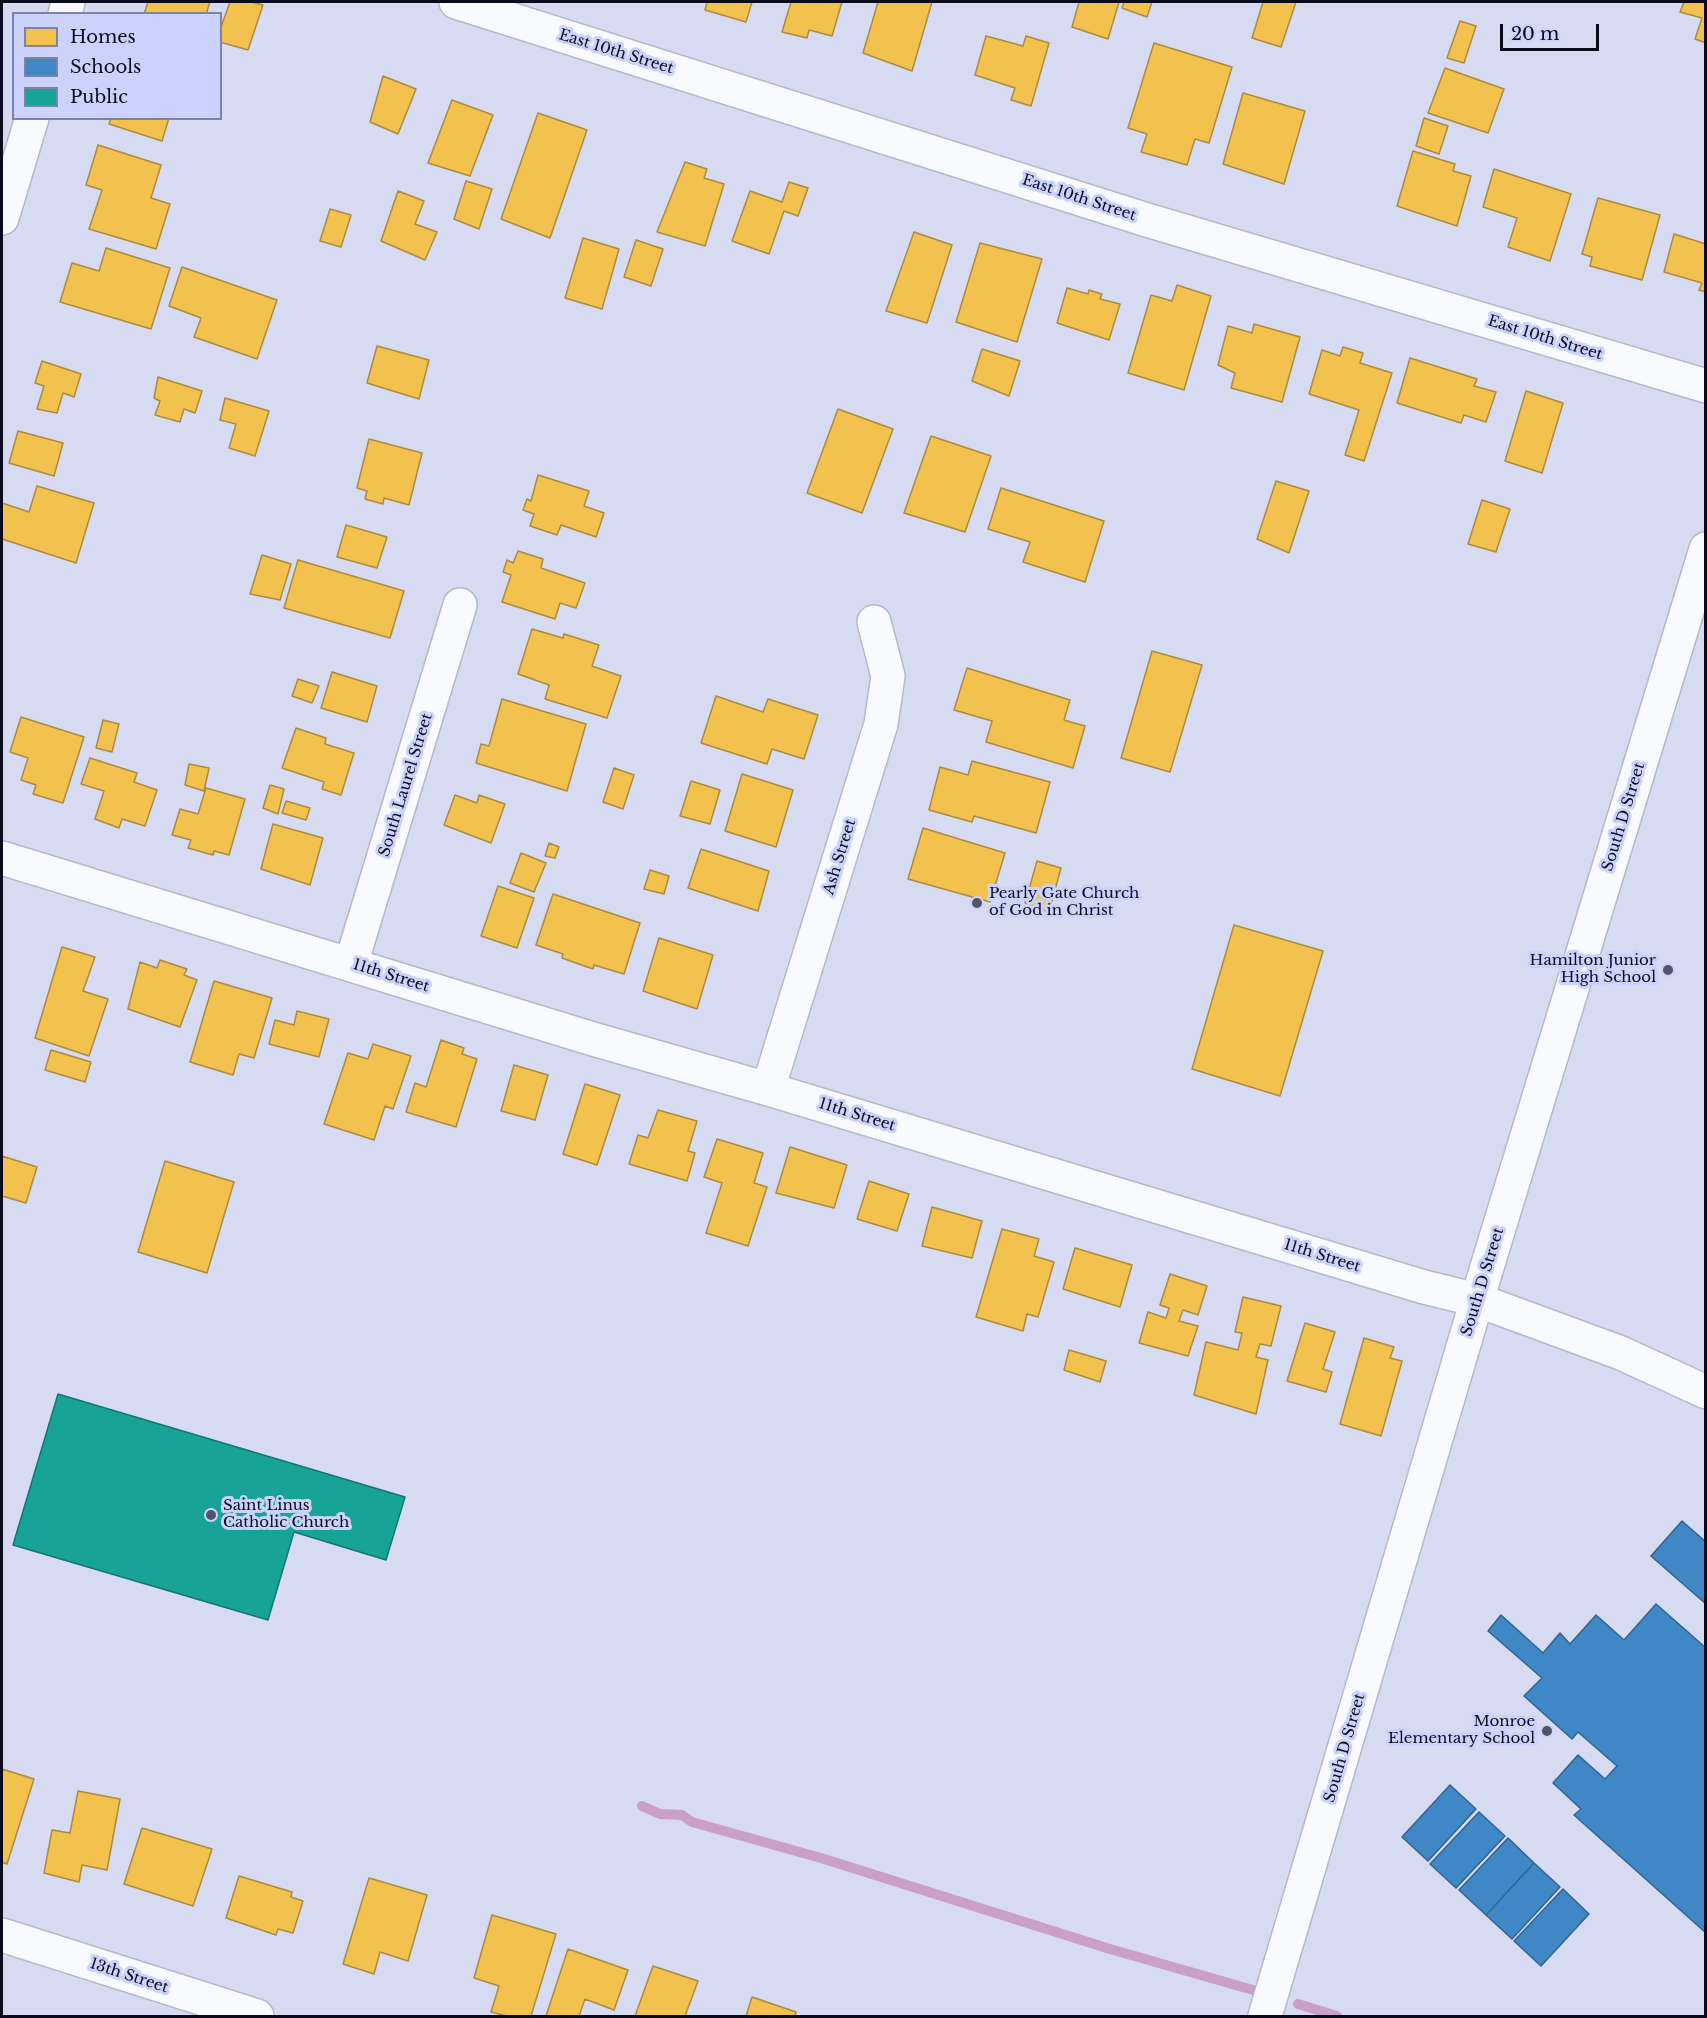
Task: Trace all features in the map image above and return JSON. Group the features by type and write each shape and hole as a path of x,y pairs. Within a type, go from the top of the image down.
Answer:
{"street":[{"name":"East 10th Street","path":"456,2 1147,220 1706,386"},
{"path":"2,218 31,120"},
{"name":"South D Street","path":"1265,2016 1477,1300 1706,549"},
{"name":"South Laurel Street","path":"351,964 460,605"},
{"name":"Ash Street","path":"768,1089 881,724 888,676 874,622"},
{"name":"11th Street","path":"2,858 582,1036 768,1089 1424,1287 1477,1300 1621,1353 1706,1392"},
{"name":"13th Street","path":"2,1935 258,2016"}],"building: Homes":[{"path":"148,2 210,2 207,12 145,12"},
{"path":"230,2 251,2 263,5 248,50 222,43 222,24"},
{"path":"707,2 752,2 746,22 705,10"},
{"path":"791,2 842,2 832,36 809,30 807,38 782,32"},
{"path":"878,2 932,2 912,71 863,53"},
{"path":"1079,2 1119,2 1108,39 1072,27"},
{"path":"1124,2 1152,2 1147,17 1122,8"},
{"path":"1263,2 1296,2 1281,47 1252,38"},
{"path":"1684,2 1706,2 1706,43 1695,39 1702,18 1680,12"},
{"path":"1460,21 1476,26 1464,63 1447,58"},
{"path":"986,36 1023,46 1026,36 1049,43 1031,106 1011,100 1015,88 975,75"},
{"path":"1154,43 1232,67 1209,143 1195,139 1187,165 1141,152 1147,134 1128,128"},
{"path":"1445,68 1504,89 1488,133 1428,113"},
{"path":"383,76 416,89 398,134 370,122"},
{"path":"1243,93 1305,111 1284,184 1223,164"},
{"path":"452,100 493,115 470,176 428,163"},
{"path":"538,113 587,130 550,238 501,219"},
{"path":"1424,118 1448,126 1439,154 1416,146"},
{"path":"110,120 168,120 162,141 109,124"},
{"path":"98,145 161,165 151,198 170,204 156,249 89,229 102,190 86,185"},
{"path":"1413,151 1455,164 1453,171 1471,176 1457,226 1397,206"},
{"path":"685,162 707,169 704,178 724,184 705,246 657,232"},
{"path":"1494,169 1571,194 1550,261 1508,247 1517,218 1483,207"},
{"path":"466,181 492,189 479,229 454,219"},
{"path":"789,182 808,188 798,216 784,211 769,254 732,241 750,191 782,202"},
{"path":"398,191 424,201 415,224 437,232 425,260 381,241"},
{"path":"1598,198 1660,215 1642,280 1590,266 1592,257 1582,254"},
{"path":"330,209 351,215 341,247 320,241"},
{"path":"914,232 952,245 927,323 886,311"},
{"path":"1674,234 1706,244 1706,292 1699,290 1702,283 1664,272"},
{"path":"583,238 619,249 602,309 565,298"},
{"path":"636,240 663,249 651,286 624,277"},
{"path":"980,243 1042,259 1017,342 956,322"},
{"path":"106,248 170,268 151,329 60,302 72,263 99,271"},
{"path":"182,267 277,300 257,359 194,337 201,318 169,306"},
{"path":"1177,285 1211,296 1184,390 1128,373 1151,295 1172,301"},
{"path":"1067,288 1088,294 1089,290 1102,294 1100,299 1120,304 1109,340 1057,323"},
{"path":"1254,324 1300,337 1282,402 1231,388 1235,373 1218,365 1228,326 1252,333"},
{"path":"377,346 429,360 419,399 367,383"},
{"path":"1343,347 1363,353 1360,363 1392,373 1364,461 1345,455 1359,410 1309,394 1322,350 1340,356"},
{"path":"982,349 1020,361 1009,396 972,381"},
{"path":"1410,358 1477,379 1474,386 1496,392 1486,422 1464,415 1461,423 1397,403"},
{"path":"42,361 81,374 74,397 63,393 57,413 37,409 44,386 35,383"},
{"path":"158,377 202,391 195,413 184,409 180,422 155,415 160,401 154,398"},
{"path":"1526,391 1563,403 1542,473 1505,461"},
{"path":"225,398 269,411 255,456 229,448 236,424 220,420"},
{"path":"838,409 893,429 862,513 807,493"},
{"path":"18,431 63,443 54,476 9,463"},
{"path":"931,436 991,456 965,532 904,513"},
{"path":"369,439 422,453 409,505 384,498 383,504 365,499 367,491 357,488"},
{"path":"538,475 589,491 584,506 604,513 596,537 561,525 557,535 530,526 534,514 523,510 527,499 531,501"},
{"path":"1276,481 1309,491 1289,553 1257,539"},
{"path":"37,486 94,503 76,563 2,539 2,503 29,512"},
{"path":"1001,488 1104,521 1085,582 1023,562 1030,542 988,529"},
{"path":"1482,500 1510,509 1496,552 1468,544"},
{"path":"346,525 387,537 377,568 337,557"},
{"path":"518,551 543,559 541,568 585,583 576,608 560,603 555,619 502,602 511,575 503,572 507,560 513,563"},
{"path":"262,555 291,564 280,600 250,594"},
{"path":"298,560 404,591 390,638 284,608"},
{"path":"532,629 563,638 564,634 599,645 592,666 621,676 607,718 545,699 549,685 518,674"},
{"path":"1152,651 1202,665 1170,772 1121,758"},
{"path":"967,668 1070,700 1064,720 1085,726 1073,768 986,742 992,721 954,710"},
{"path":"332,672 377,686 367,722 321,708"},
{"path":"298,679 319,686 312,703 292,696"},
{"path":"716,696 763,712 768,699 818,715 804,759 772,749 767,764 701,743"},
{"path":"502,699 586,724 567,791 476,763 481,744 489,746"},
{"path":"21,717 84,737 63,803 33,794 36,785 21,780 28,758 10,752"},
{"path":"103,720 119,724 112,752 96,748"},
{"path":"296,728 326,738 325,744 354,753 341,795 322,789 324,782 282,768"},
{"path":"90,758 137,773 134,782 157,790 145,826 122,819 119,828 95,819 104,791 81,784"},
{"path":"972,761 1050,782 1036,833 974,816 972,822 929,810 940,767 968,775"},
{"path":"189,764 209,768 204,791 185,785"},
{"path":"614,768 634,775 623,809 603,802"},
{"path":"742,774 793,790 776,847 725,831"},
{"path":"691,781 720,790 710,824 680,816"},
{"path":"270,785 284,789 278,814 263,808"},
{"path":"206,788 245,799 229,855 214,851 213,855 188,848 191,840 172,835 180,809 198,814"},
{"path":"455,795 477,803 479,795 505,804 491,843 444,825"},
{"path":"286,801 310,808 306,820 282,813"},
{"path":"273,824 323,838 310,885 261,869"},
{"path":"923,828 1005,853 990,902 908,879"},
{"path":"549,843 559,847 555,858 545,856"},
{"path":"701,849 769,871 758,911 688,888"},
{"path":"521,853 546,863 534,892 510,883"},
{"path":"1037,861 1061,868 1049,912 1025,903"},
{"path":"650,870 669,876 664,894 644,889"},
{"path":"498,886 534,898 517,948 481,936"},
{"path":"553,894 640,923 624,974 594,965 593,969 562,958 563,954 536,945"},
{"path":"1234,925 1323,951 1280,1096 1192,1069"},
{"path":"659,938 713,955 697,1009 643,991"},
{"path":"62,947 95,957 83,991 108,999 89,1056 35,1038"},
{"path":"160,960 187,969 184,975 197,980 180,1027 128,1009 140,962 157,968"},
{"path":"214,981 272,998 254,1058 239,1054 233,1075 190,1062"},
{"path":"297,1011 329,1019 319,1057 269,1044 275,1020 294,1025"},
{"path":"441,1040 464,1048 462,1054 477,1059 456,1127 406,1112 415,1083 426,1087"},
{"path":"373,1044 411,1056 393,1109 385,1106 374,1140 324,1124 348,1053 368,1059"},
{"path":"51,1050 91,1062 85,1082 45,1070"},
{"path":"514,1065 548,1075 535,1120 501,1111"},
{"path":"585,1084 620,1095 597,1165 563,1154"},
{"path":"658,1110 697,1121 688,1151 695,1153 687,1181 629,1164 638,1135 648,1138"},
{"path":"717,1139 763,1153 754,1183 767,1187 748,1246 706,1233 722,1183 704,1177"},
{"path":"790,1147 847,1165 834,1208 776,1193"},
{"path":"2,1156 37,1167 26,1203 2,1196"},
{"path":"165,1161 234,1182 207,1273 138,1252"},
{"path":"869,1181 909,1194 897,1231 857,1219"},
{"path":"932,1207 982,1221 972,1258 922,1246"},
{"path":"1002,1229 1039,1239 1034,1256 1054,1262 1038,1317 1027,1314 1023,1331 976,1317"},
{"path":"1075,1248 1132,1265 1120,1307 1063,1289"},
{"path":"1170,1274 1207,1286 1198,1315 1183,1310 1179,1321 1198,1326 1188,1356 1139,1343 1148,1312 1166,1318 1169,1308 1160,1305"},
{"path":"1243,1297 1281,1306 1271,1346 1260,1344 1256,1357 1268,1360 1256,1414 1194,1395 1206,1342 1238,1350 1242,1333 1235,1332"},
{"path":"1305,1323 1335,1332 1323,1369 1332,1372 1326,1392 1287,1381"},
{"path":"1364,1338 1394,1347 1390,1358 1402,1361 1381,1436 1340,1424"},
{"path":"1069,1350 1106,1361 1100,1382 1064,1370"},
{"path":"2,1769 34,1779 7,1864 2,1862"},
{"path":"78,1791 120,1799 107,1870 82,1865 79,1882 44,1873 52,1830 70,1833"},
{"path":"142,1828 212,1849 193,1906 124,1884"},
{"path":"239,1876 292,1892 291,1897 303,1901 293,1933 278,1929 276,1935 226,1918"},
{"path":"369,1878 427,1895 408,1961 380,1952 374,1974 343,1964"},
{"path":"492,1915 556,1934 531,2016 507,2016 491,2012 499,1986 474,1978"},
{"path":"568,1949 628,1970 614,2010 585,1999 579,2016 546,2016"},
{"path":"653,1966 698,1981 685,2016 635,2016"},
{"path":"752,1997 796,2012 795,2016 746,2016"}],"building: Schools":[{"path":"1682,1521 1706,1542 1706,1604 1651,1556"},
{"path":"1656,1604 1706,1648 1706,1933 1574,1815 1581,1809 1553,1783 1578,1755 1605,1779 1617,1766 1578,1732 1572,1739 1524,1696 1542,1678 1488,1631 1501,1615 1543,1653 1560,1633 1570,1644 1596,1615 1624,1640"},
{"path":"1450,1785 1476,1809 1428,1861 1402,1837"},
{"path":"1479,1812 1505,1836 1456,1888 1430,1864"},
{"path":"1508,1838 1534,1863 1486,1915 1459,1890"},
{"path":"1534,1863 1560,1887 1512,1939 1486,1915"},
{"path":"1563,1889 1589,1914 1541,1966 1514,1941"}],"building: Public":[{"name":"Saint Linus Catholic Church","path":"58,1394 405,1497 386,1560 294,1532 268,1620 13,1545"}],"waterway":[{"path":"642,1806 660,1814 682,1815 692,1822 821,1858 1110,1949 1267,1994"},
{"path":"1298,2004 1337,2016"}],"place":[{"name":"Pearly Gate Church of God in Christ","path":"977,903"},
{"name":"Hamilton Junior High School","path":"1668,970"},
{"name":"Saint Linus Catholic Church","path":"211,1515"},
{"name":"Monroe Elementary School","path":"1547,1731"}]}
